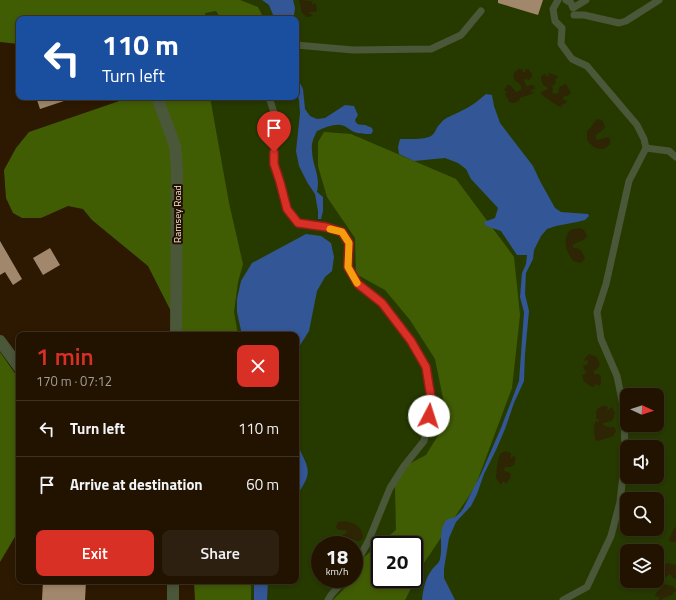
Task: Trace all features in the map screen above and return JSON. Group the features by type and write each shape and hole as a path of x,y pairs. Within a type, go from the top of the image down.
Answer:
{"street":[{"name":"Ramsey Road","path":"158,100 175,146 177,169 176,332"},
{"path":"0,341 16,363"},
{"path":"173,584 173,600"}],"lane":[{"path":"559,0 553,9 555,21 562,28 561,44 572,59 587,66 637,125 644,139 646,148 629,181 606,284 597,312 601,339 617,376 624,410 625,456 620,502 612,536 587,587 563,600"},
{"path":"566,0 571,3 573,8 586,0"},
{"path":"574,15 589,16 619,23 626,21 659,0"},
{"path":"299,45 353,50 431,49 461,35 481,11"},
{"path":"270,100 275,116 274,164 287,209 298,223 326,227 342,232 349,243 348,267 358,284 382,303 411,341 426,367 432,404 424,441 404,466 390,488 363,551"},
{"path":"646,148 669,152 676,157"},
{"path":"328,600 337,588"}],"green space":[{"path":"0,0 240,0 258,7 262,16 219,16 216,11 205,13 206,16 16,16 16,44 0,42"},
{"path":"132,0 676,0 676,600 197,600 198,584 299,584 299,332 204,332 205,100 299,100 299,16 144,16"},
{"path":"122,100 211,100 229,203 243,264 238,282 234,312 237,332 181,332 148,266 92,220 83,209 68,206 41,218 22,218 13,213 6,198 4,170 16,148 29,132"},
{"path":"324,132 351,134 456,179 514,257 520,315 512,388 475,487 423,565 423,536 389,536 396,530 395,486 409,464 426,455 439,434 444,403 435,359 410,320 385,290 356,274 355,238 327,197 318,166 318,142"},
{"path":"0,352 16,375 16,535 0,562"},
{"path":"371,551 371,588 411,588 405,600 333,600 345,588 363,588 364,557"},
{"path":"194,584 251,584 251,600 195,600"}],"sand":[{"path":"299,0 311,1 312,5 314,3 316,4 316,12 309,12 313,16 307,17 302,13"},
{"path":"518,69 522,69 524,73 526,69 528,69 532,74 532,77 529,80 524,80 526,86 532,85 535,89 530,91 534,93 520,98 519,101 510,103 505,94 507,92 504,90 507,85 510,85 516,92 521,90 521,86 513,77 514,73"},
{"path":"548,73 557,76 558,78 555,79 556,83 552,87 552,93 557,94 559,88 566,84 571,93 564,96 563,100 567,100 561,107 541,94 541,92 548,88 542,83 541,76 545,74 548,77"},
{"path":"597,119 602,121 605,127 595,136 597,140 608,137 610,139 610,144 604,149 594,147 587,140 587,131"},
{"path":"580,228 584,230 587,236 573,245 573,248 580,249 582,252 585,259 581,263 573,261 566,246 566,238 570,230"},
{"path":"589,354 597,357 600,365 594,371 594,374 601,376 599,386 596,384 593,387 584,382 582,375 587,373 583,365 587,365 587,360 584,361"},
{"path":"607,406 608,410 612,407 615,413 612,421 603,423 603,425 614,427 616,431 613,436 598,441 595,440 594,430 596,421 599,422 596,418 596,412 598,408"},
{"path":"505,451 511,453 511,458 513,455 516,458 514,465 511,467 505,467 504,471 511,474 507,483 504,481 500,484 496,478 497,465 500,454"},
{"path":"344,521 357,526 362,536 342,536 347,532 346,530 338,530 336,527 338,522"},
{"path":"676,527 676,542 670,542 669,540 674,528"},
{"path":"668,563 676,565 676,579 670,574 664,578 664,565"},
{"path":"664,584 673,586 676,590 672,595 662,600 659,600 659,597 655,596 661,588 664,588"}],"water":[{"path":"262,0 293,0 295,8 294,15 273,15 269,5"},
{"path":"299,81 303,89 305,109 310,116 317,119 325,118 345,105 354,106 358,115 355,120 357,123 372,128 373,131 371,134 359,133 344,126 338,125 329,126 317,131 313,140 312,155 318,181 317,192 323,197 323,211 321,219 318,219 315,194 299,166 296,151 300,113"},
{"path":"486,94 492,95 500,123 533,166 555,208 561,212 588,214 589,216 585,220 547,229 541,236 534,250 533,259 526,273 525,294 529,311 524,381 496,450 484,474 477,494 471,506 456,522 449,538 444,578 455,600 422,600 427,578 440,559 443,527 448,519 455,517 464,507 481,474 519,381 524,312 520,297 522,273 526,264 527,255 517,255 501,231 486,226 484,222 495,218 498,208 471,179 466,169 458,163 445,158 414,161 399,154 398,147 400,139 420,139 431,136 444,120 471,106"},
{"path":"306,234 321,236 331,243 334,257 332,271 325,277 317,291 309,331 299,347 299,332 241,332 237,312 237,299 241,281 252,263"},
{"path":"299,448 308,472 305,482 299,492"},
{"path":"254,584 268,584 267,600 254,600"}],"building":[{"path":"498,0 543,0 538,15 498,3"},
{"path":"37,100 67,100 40,109"},
{"path":"0,241 22,279 13,285 5,272 0,275"},
{"path":"50,248 60,265 43,275 33,258"},
{"path":"43,584 86,584 85,600 42,600"}],"slow traffic":[{"path":"330,229 342,232 349,243 348,267 357,283"}],"route":[{"path":"274,152 274,164 287,209 298,223 326,227 342,232 349,243 348,267 358,284 382,303 411,341 426,367 432,404 429,416"}]}
